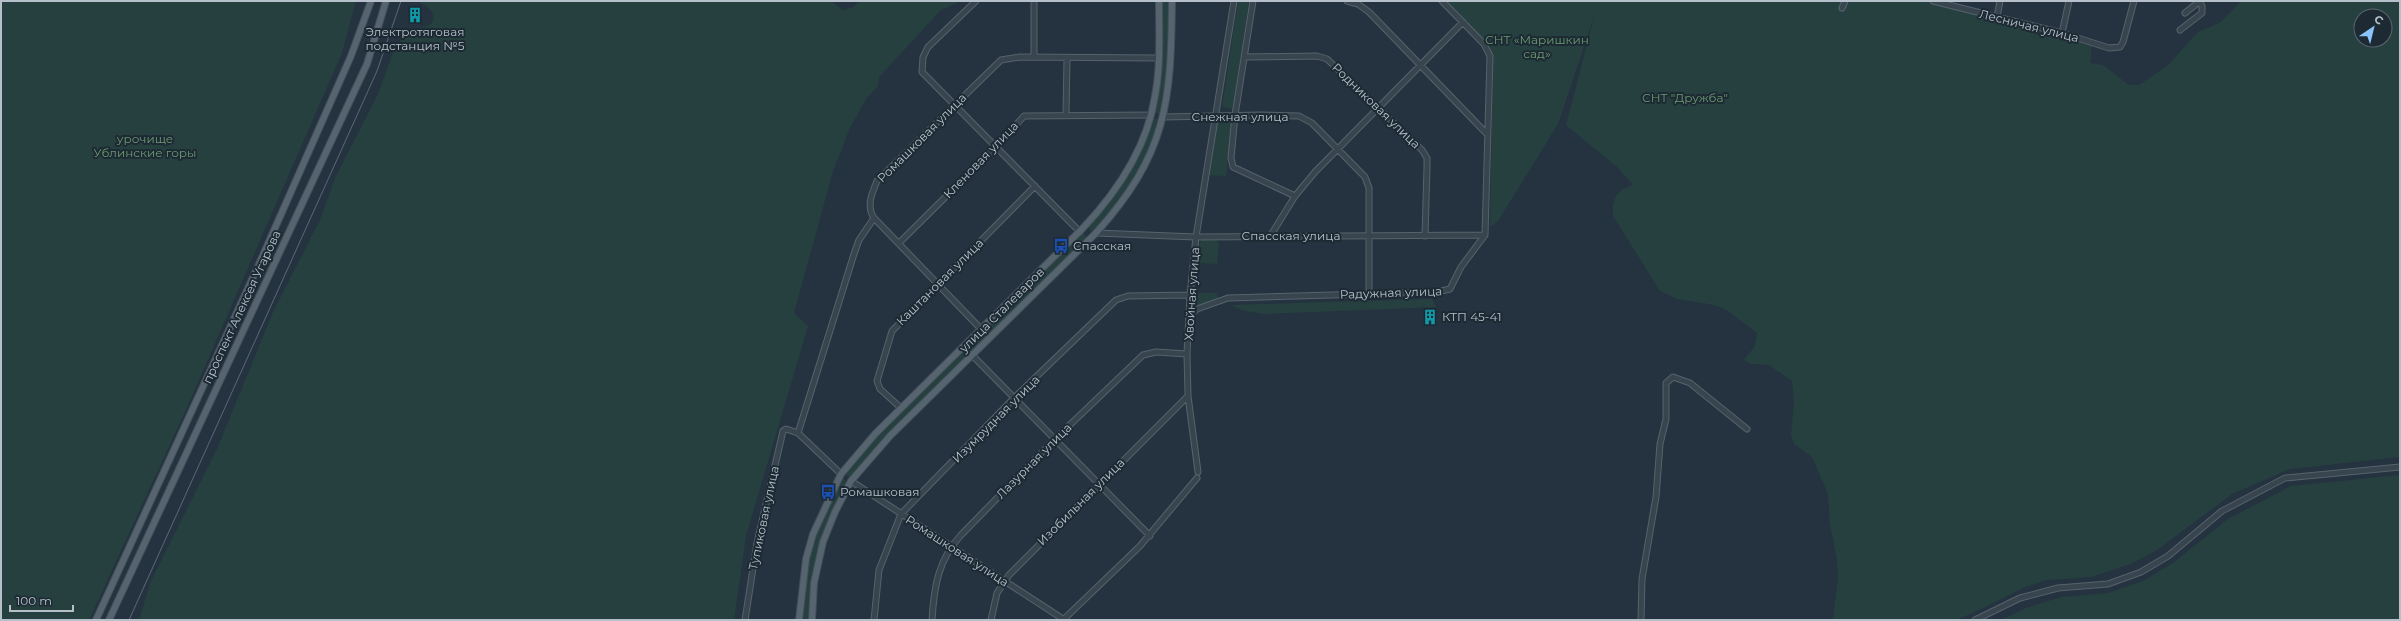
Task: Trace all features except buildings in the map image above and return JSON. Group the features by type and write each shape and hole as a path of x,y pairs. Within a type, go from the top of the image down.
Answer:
{"main road":[{"name":"проспект Алексея Угарова","path":"96,620 267,248 351,56 371,1"},
{"name":"проспект Алексея Угарова","path":"109,620 367,64 386,1"},
{"name":"улица Сталеваров","path":"799,620 806,559 813,534 841,474 859,451 901,408 1082,230 1116,189 1128,171 1151,116 1156,95 1159,58 1159,1"},
{"name":"улица Сталеваров","path":"812,620 814,583 823,542 835,512 851,481 890,436 1115,212 1143,170 1164,117 1171,58 1172,1"},
{"path":"1151,116 1164,117"},
{"path":"1082,230 1094,234"},
{"path":"964,347 972,355"},
{"path":"841,474 851,481"}],"street":[{"path":"976,1 928,48 922,57 922,72 1035,186 1082,230"},
{"path":"1034,1 1034,57"},
{"name":"Хвойная улица","path":"1063,620 1150,536 1197,475 1188,396 1187,354 1191,314 1190,295 1196,237 1234,1"},
{"path":"1253,1 1235,115 1231,158 1233,167 1295,196"},
{"path":"1347,1 1358,4 1369,12 1486,133"},
{"path":"1442,1 1484,44 1490,56 1486,133 1485,235"},
{"path":"1842,8 1845,1"},
{"name":"Лесничая улица","path":"1933,1 2062,33 2109,48 2120,47 2123,42 2134,1"},
{"path":"1997,17 2000,1"},
{"path":"2062,33 2069,1"},
{"path":"2180,30 2202,13 2202,6 2199,1 2185,13"},
{"path":"1271,235 1295,196 1337,150 1422,66 1463,22"},
{"name":"Родниковая улица","path":"1245,57 1317,56 1326,59 1422,150 1427,158 1425,236"},
{"name":"Ромашковая улица","path":"874,218 870,212 870,204 877,181 1001,60 1008,58 1034,57 1159,58"},
{"path":"1066,116 1067,58"},
{"name":"Снежная улица","path":"1164,117 1235,115 1291,116 1306,119 1365,176 1369,188 1369,294"},
{"name":"Кленовая улица","path":"899,243 997,146 1024,116 1151,116"},
{"name":"Каштановая улица","path":"901,408 880,389 877,381 888,338 898,324 1035,186"},
{"path":"841,474 803,440 798,432 854,254 859,240 874,218 981,329"},
{"name":"Спасская улица","path":"1094,234 1196,237 1271,235 1485,235"},
{"name":"Радужная улица","path":"1191,314 1197,309 1228,298 1447,292 1485,235"},
{"name":"Изумрудная улица","path":"874,620 879,570 901,514 1013,399 1116,300 1128,296 1190,295"},
{"name":"Лазурная улица","path":"932,620 936,580 950,546 1054,440 1143,355 1156,352 1187,354"},
{"path":"972,355 1013,399 1150,536"},
{"path":"1641,620 1642,579 1656,497 1660,444 1666,419 1666,383 1673,377 1690,383 1747,429"},
{"name":"Изобильная улица","path":"991,620 993,603 1003,582 1188,396"},
{"name":"Тупиковая улица","path":"745,620 757,543 783,431 786,429 798,432"},
{"path":"1975,620 2020,598 2058,588 2108,584 2141,572 2168,556 2222,511 2285,478 2400,467"},
{"name":"Ромашковая улица","path":"851,481 1063,620"}],"green space":[{"name":"урочище Ублинские горы","path":"5,1 356,1 342,53 189,403 89,620 1,620 1,4"},
{"path":"417,1 831,1 843,10 854,7 859,1 961,1 941,10 879,77 878,86 866,99 850,128 833,171 794,313 808,326 746,536 734,620 139,620 150,583 217,449 273,312 320,220 335,178 378,94 392,55 398,44 412,28 426,27 433,22 433,14 430,9"},
{"path":"1162,1 1170,1 1169,60 1159,115 1155,111"},
{"path":"1238,1 1249,1 1233,109 1222,107"},
{"path":"1445,1 1933,1 2089,41 2092,47 2090,63 2103,65 2129,85 2139,85 2167,66 2198,32 2221,22 2242,1 2400,1 2400,457 2290,469 2232,494 2157,550 2131,564 2091,577 2047,580 2025,587 1956,620 1833,620 1838,577 1837,559 1830,524 1828,494 1812,457 1794,444 1791,434 1794,402 1792,381 1769,365 1752,364 1744,360 1755,346 1757,333 1725,309 1714,305 1678,299 1660,291 1613,216 1613,205 1616,196 1627,187 1633,185 1617,167 1566,125 1595,14 1558,124 1498,221 1490,227 1493,59 1489,44"},
{"path":"1153,118 1158,119 1159,122 1144,164 1127,192 1094,231 1091,232 1088,226 1115,194"},
{"path":"1218,120 1233,121 1226,176 1208,175"},
{"path":"1081,233 1084,233 1087,238 971,351 968,345"},
{"path":"1214,238 1219,243 1217,264 1196,263 1202,240"},
{"path":"1193,293 1217,293 1218,298 1196,306"},
{"path":"1432,299 1436,307 1264,314 1245,311 1230,305"},
{"path":"962,351 965,351 968,355 892,431 851,478 845,475 865,447"},
{"path":"2400,475 2400,620 2001,620 2026,608 2061,597 2108,593 2143,581 2173,563 2228,519 2291,486"},
{"path":"844,478 847,483 825,531 817,555 808,620 801,620 807,564 817,529"}],"tram line":[{"path":"129,620 377,71 401,1"}],"place":[{"name":"Электротяговая подстанция №5","path":"415,15"},
{"name":"Спасская","path":"1061,246"},
{"name":"КТП 45-41","path":"1430,317"},
{"name":"Ромашковая","path":"828,492"}],"park label":[{"name":"СНТ «Маришкин сад»","path":"1537,47"},
{"name":"СНТ \"Дружба\"","path":"1685,98"}]}
